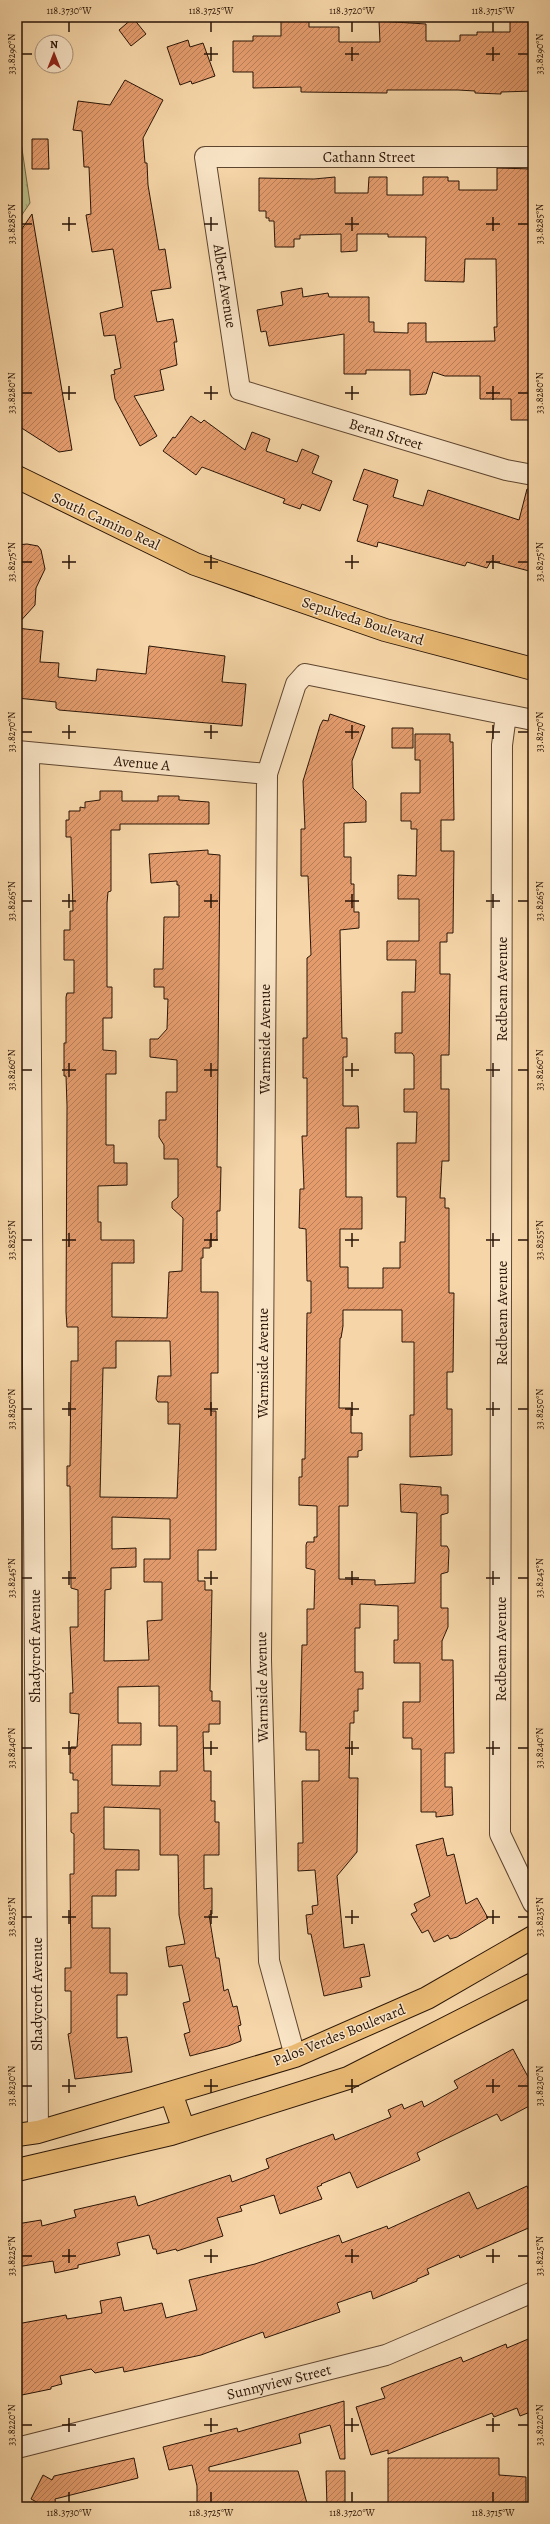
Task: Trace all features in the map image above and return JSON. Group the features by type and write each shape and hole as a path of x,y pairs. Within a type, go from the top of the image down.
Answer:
{"main road":[{"name":"South Camino Real","path":"17,477 195,564"},
{"name":"Sepulveda Boulevard","path":"195,564 385,630 533,669"},
{"name":"Palos Verdes Boulevard","path":"17,2135 38,2132 295,2056 427,1998 533,1937"},
{"path":"17,2170 184,2130 348,2078 533,1984"},
{"path":"427,1998 443,2029"},
{"path":"171,2093 184,2130"}],"street":[{"name":"Cathann Street","path":"205,158 533,157"},
{"name":"Albert Avenue","path":"205,158 240,390"},
{"name":"Beran Street","path":"240,390 506,470 533,475"},
{"name":"Warmside Avenue","path":"295,2056 269,1961 260,1660 267,774 296,684 306,674 506,715"},
{"path":"506,715 533,720"},
{"name":"Redbeam Avenue","path":"506,715 502,745 500,1834 533,1903"},
{"name":"Avenue A","path":"23,752 267,774"},
{"name":"Shadycroft Avenue","path":"23,752 38,2132"},
{"name":"Sunnyview Street","path":"17,2448 386,2355 533,2292"}],"path":[{"path":"17,146 21,169"}],"green space":[{"path":"17,115 30,203 17,222"}],"building":[{"path":"133,18 146,34 131,46 119,30"},
{"path":"510,18 529,18 529,56 533,56 533,91 501,92 501,94 475,93 475,91 458,90 387,90 387,93 301,92 301,87 253,88 253,72 233,72 233,41 253,41 253,36 281,36 281,20 309,20 309,27 339,27 339,42 380,42 379,21 426,24 426,41 460,41 460,35 477,35 477,32 510,32"},
{"path":"188,40 190,47 203,43 215,76 192,84 191,81 180,85 167,47"},
{"path":"125,80 163,100 143,138 145,163 147,163 148,185 159,250 165,249 171,288 151,291 157,322 173,319 177,342 174,342 177,365 160,370 164,390 134,396 157,436 140,446 115,399 111,375 115,374 114,370 121,368 115,335 104,336 100,313 123,307 113,249 92,252 86,215 91,214 89,167 84,167 82,131 73,130 78,101 110,105"},
{"path":"32,139 48,139 49,169 32,169"},
{"path":"497,168 533,169 533,209 529,209 529,240 533,240 533,420 511,420 511,399 480,399 480,376 445,376 433,372 426,394 410,395 410,370 366,370 366,374 344,374 344,334 269,346 266,331 261,332 257,310 283,305 281,292 302,288 303,297 328,293 329,297 369,297 369,322 374,322 374,332 408,333 408,323 426,323 426,342 495,341 494,327 497,327 496,259 465,259 464,282 425,281 426,237 388,237 388,234 357,234 357,251 341,252 341,234 300,235 300,239 294,239 294,247 275,247 274,221 269,221 269,218 266,218 266,211 259,211 259,178 314,179 335,177 335,193 368,193 369,177 387,177 387,195 423,195 423,177 448,177 448,181 459,181 459,190 497,190"},
{"path":"32,214 72,450 59,452 17,425 17,236"},
{"path":"191,416 201,423 204,420 245,450 252,432 270,439 266,451 297,462 302,449 319,456 312,473 332,481 320,511 302,504 300,509 283,503 285,499 202,467 196,475 163,451 173,437 175,438"},
{"path":"364,469 398,480 393,497 423,506 428,490 519,520 527,489 533,489 533,572 491,561 487,568 467,562 465,566 378,542 377,547 357,541 368,505 353,500"},
{"path":"27,544 38,546 41,550 45,569 36,588 35,605 17,625 17,545"},
{"path":"17,628 43,631 40,662 59,663 58,677 96,681 97,669 146,674 149,646 225,656 222,682 246,684 242,726 59,710 56,708 56,702 17,698"},
{"path":"330,714 365,726 352,761 353,788 366,801 366,822 344,823 344,857 351,857 351,884 354,884 354,912 359,912 359,928 340,930 342,1038 347,1038 347,1057 343,1057 343,1106 358,1106 359,1128 346,1128 346,1197 362,1197 362,1229 340,1229 340,1267 348,1267 348,1288 383,1288 383,1268 400,1268 400,1242 405,1242 406,1197 397,1197 397,1143 416,1143 417,1112 404,1112 404,1089 414,1089 414,1056 412,1053 395,1053 395,1033 402,1033 402,992 415,992 416,960 387,960 387,941 419,941 419,899 398,899 398,875 416,876 417,829 411,829 411,821 401,821 401,793 420,793 420,760 415,760 415,734 450,734 450,742 453,742 454,820 441,820 441,851 454,851 453,933 447,933 447,942 440,942 440,974 450,974 449,1055 441,1055 441,1089 449,1089 449,1161 442,1161 440,1198 445,1198 445,1208 449,1208 449,1293 454,1293 453,1372 447,1372 447,1409 452,1409 452,1455 410,1457 410,1415 414,1415 414,1342 402,1342 402,1310 343,1310 343,1326 340,1338 339,1408 351,1408 351,1433 362,1433 362,1450 358,1451 358,1457 348,1457 348,1506 339,1506 339,1579 375,1580 375,1585 415,1583 417,1513 401,1512 400,1484 441,1487 441,1495 448,1495 448,1513 441,1515 441,1546 447,1546 449,1550 448,1572 441,1574 441,1608 448,1608 448,1627 442,1641 442,1660 453,1660 454,1753 445,1753 445,1787 452,1787 453,1815 436,1817 436,1812 421,1812 421,1749 412,1749 412,1738 403,1738 403,1702 420,1702 420,1663 394,1663 394,1640 398,1640 398,1606 360,1604 360,1628 355,1628 355,1672 363,1672 363,1689 358,1689 358,1711 354,1711 354,1723 350,1723 349,1778 358,1778 357,1852 337,1876 344,1948 364,1944 370,1976 360,1978 362,1987 324,1996 311,1934 308,1934 306,1915 313,1914 312,1906 318,1905 315,1870 298,1871 298,1843 303,1843 302,1781 319,1781 319,1750 306,1750 306,1732 300,1732 302,1645 307,1645 307,1609 314,1609 315,1570 306,1568 306,1545 307,1542 314,1542 314,1537 317,1537 317,1506 299,1505 299,1477 302,1477 302,1459 305,1459 307,1313 311,1313 311,1281 307,1281 306,1229 299,1228 300,1189 304,1189 302,1136 307,1136 307,1078 303,1078 303,1038 307,1038 307,958 311,955 308,876 301,876 301,829 305,829 303,781 320,726 323,720 328,721"},
{"path":"392,728 413,728 413,748 392,748"},
{"path":"100,791 122,791 122,801 158,801 158,796 179,796 179,800 209,802 209,824 120,824 120,830 111,830 111,891 108,892 107,903 107,987 112,987 112,1018 103,1018 103,1050 116,1051 116,1074 106,1074 106,1145 114,1145 114,1163 127,1163 127,1185 98,1186 98,1222 101,1222 101,1240 134,1240 134,1263 112,1263 112,1317 167,1318 169,1272 182,1271 183,1218 172,1208 172,1202 178,1197 178,1159 164,1159 164,1145 159,1137 159,1120 166,1120 166,1092 177,1092 177,1060 150,1057 150,1039 158,1039 167,1029 168,999 164,999 164,987 154,987 154,969 163,969 164,917 179,917 179,885 177,885 177,881 151,883 149,854 208,850 208,854 220,855 217,1167 221,1167 220,1211 217,1211 217,1240 210,1240 210,1248 203,1248 203,1258 201,1258 201,1292 218,1292 218,1373 211,1373 211,1411 216,1411 216,1550 198,1550 198,1581 205,1581 205,1590 212,1590 210,1691 212,1691 212,1701 220,1701 220,1724 209,1724 209,1732 203,1732 204,1771 211,1771 211,1801 215,1801 215,1822 219,1822 219,1855 204,1855 204,1889 212,1888 212,1914 209,1915 216,1958 219,1958 224,1991 228,1989 233,2007 237,2006 241,2025 238,2026 241,2041 190,2056 184,2034 190,2032 183,2003 190,2001 182,1965 169,1967 166,1947 185,1944 179,1915 178,1855 160,1855 160,1809 104,1807 104,1849 139,1850 139,1870 116,1870 116,1896 92,1896 92,1928 110,1928 110,1973 127,1973 127,1995 117,1995 117,2038 127,2037 132,2072 75,2079 68,2034 71,2033 71,1991 65,1991 65,1968 71,1968 70,1874 74,1874 74,1834 71,1832 71,1813 78,1813 78,1780 73,1780 73,1773 70,1773 70,1754 71,1747 77,1747 79,1714 70,1713 70,1693 73,1693 70,1627 78,1627 78,1590 71,1588 70,1486 67,1486 67,1466 70,1466 71,1361 78,1361 78,1327 67,1327 66,1312 67,1106 66,1076 64,1076 64,1043 66,1043 66,997 67,993 74,993 74,960 64,960 64,930 70,930 70,911 73,911 71,837 66,837 66,820 69,820 69,811 80,811 80,807 85,808 85,802 100,800","holes":["116,1341 170,1341 171,1376 158,1376 156,1399 158,1402 168,1402 168,1424 180,1424 177,1498 100,1497 103,1368 116,1368","112,1517 170,1519 170,1559 144,1559 144,1582 162,1582 162,1620 147,1621 149,1660 104,1661 105,1590 111,1589 111,1568 136,1567 136,1548 112,1549","159,1686 159,1726 177,1726 177,1771 160,1771 160,1786 112,1785 112,1745 141,1745 141,1723 118,1723 118,1687"]},
{"path":"443,1838 447,1856 454,1854 466,1904 477,1898 488,1918 457,1937 450,1939 448,1935 434,1942 428,1930 422,1933 411,1914 417,1911 414,1904 430,1896 416,1845"},
{"path":"513,2049 533,2086 533,2104 501,2121 497,2114 417,2153 420,2160 357,2188 350,2172 317,2187 322,2199 280,2214 274,2195 240,2206 242,2211 217,2218 223,2236 177,2251 176,2249 157,2254 156,2249 153,2249 149,2235 117,2243 120,2255 78,2265 78,2268 55,2273 53,2261 17,2267 17,2224 41,2220 42,2226 76,2217 74,2210 135,2196 138,2206 230,2175 232,2182 269,2168 266,2159 333,2134 335,2140 391,2117 388,2110 402,2104 404,2109 422,2101 424,2107 458,2088 454,2081"},
{"path":"527,2186 528,2189 533,2187 533,2226 460,2258 459,2255 427,2269 429,2274 417,2279 417,2281 373,2299 371,2291 337,2303 340,2312 265,2338 263,2332 201,2355 124,2372 123,2367 95,2373 91,2369 60,2376 62,2384 51,2387 51,2389 17,2396 17,2324 66,2315 67,2319 102,2313 100,2301 121,2297 124,2311 162,2303 166,2318 197,2310 189,2280 255,2264 339,2235 342,2243 387,2226 388,2229 469,2192 477,2209"},
{"path":"533,2337 533,2411 520,2416 517,2408 494,2417 492,2413 388,2454 388,2450 371,2455 356,2407 385,2398 381,2388 461,2357 463,2362 506,2344 507,2348"},
{"path":"344,2401 345,2459 340,2459 330,2425 299,2434 301,2443 209,2467 209,2471 298,2471 308,2507 197,2507 197,2486 192,2465 169,2470 163,2447 237,2428 238,2432"},
{"path":"134,2458 138,2478 55,2499 56,2507 46,2507 31,2499 43,2475 52,2480 54,2476"},
{"path":"388,2458 499,2458 499,2475 526,2477 526,2507 388,2507"},
{"path":"326,2471 345,2471 345,2507 327,2507"}]}
